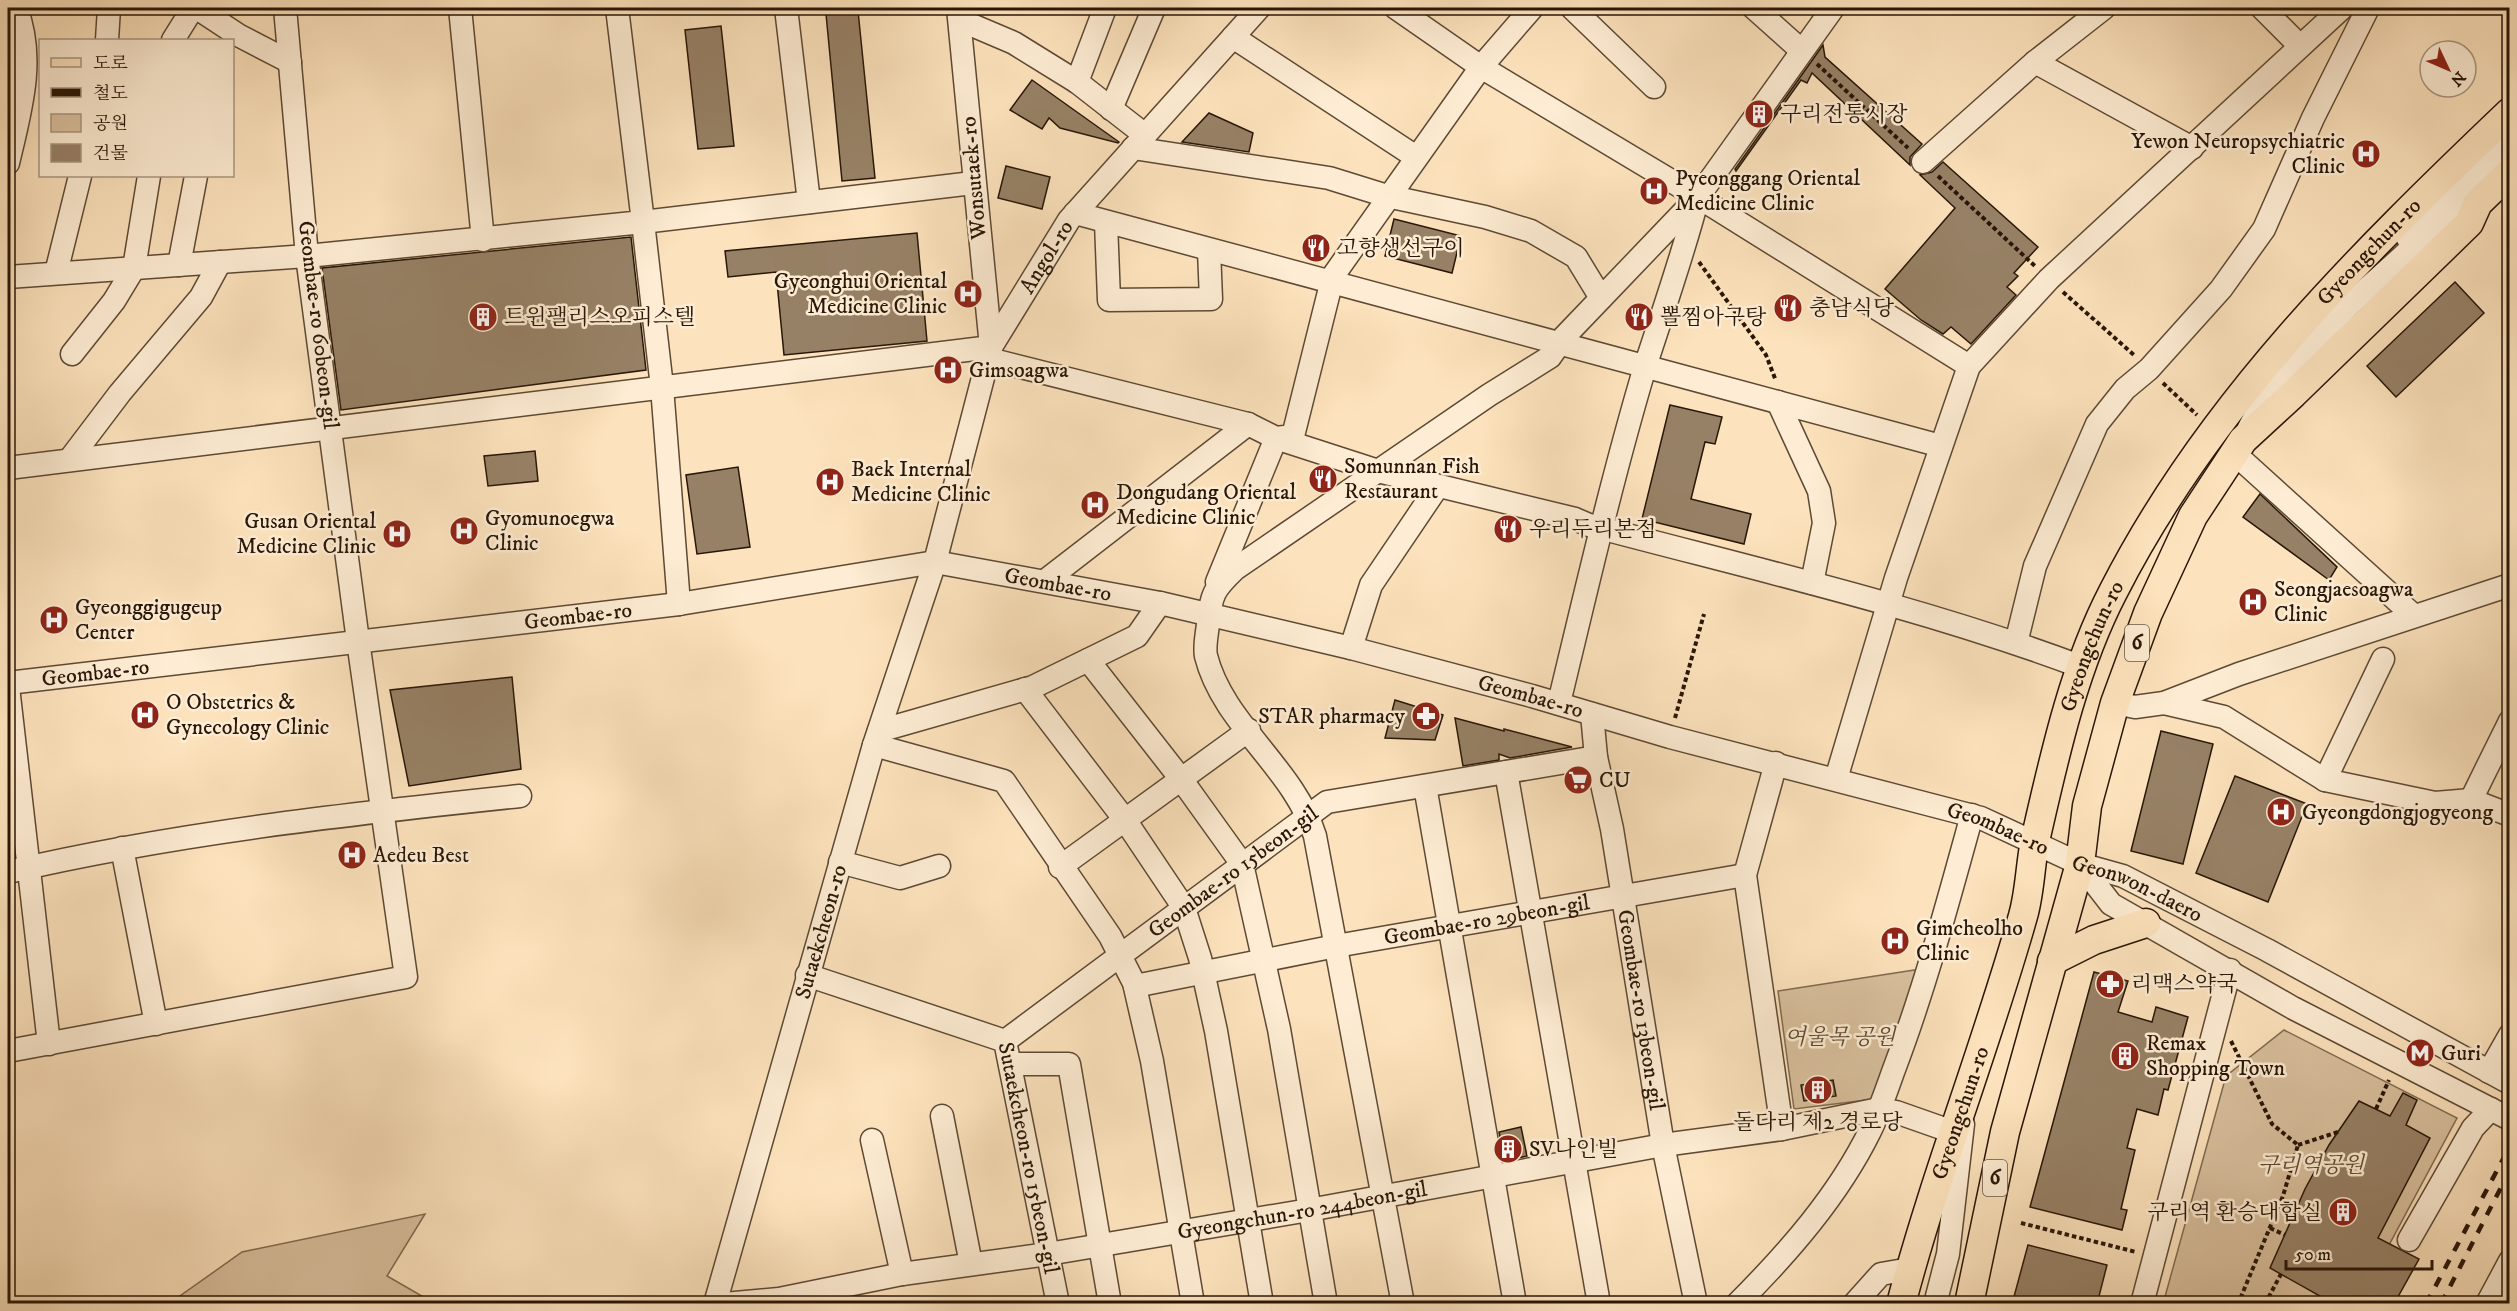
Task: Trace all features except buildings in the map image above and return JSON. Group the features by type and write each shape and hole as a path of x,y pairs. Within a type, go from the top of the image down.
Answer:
{"main road":[{"name":"Gyeongchun-ro","path":"1901,1304 1910,1269 2024,912 2035,844 2057,746 2082,667 2112,594 2183,472 2213,430 2306,318 2435,183 2510,112"},
{"name":"Gyeongchun-ro","path":"1969,1304 2005,1132 2080,864 2087,806 2115,703 2148,613 2193,516 2238,446 2469,223 2478,203 2510,172"},
{"path":"2052,961 2094,940 2146,924"}],"street":[{"path":"8,163 20,112 26,68 26,45 16,8"},
{"path":"107,39 109,8"},
{"path":"174,39 193,8"},
{"path":"197,8 233,39"},
{"name":"Geombae-ro 60beon-gil","path":"156,1024 406,977 357,641 308,256 285,8"},
{"path":"459,8 483,240"},
{"path":"617,8 662,387 679,604"},
{"path":"786,8 809,202"},
{"path":"1077,82 1105,8"},
{"path":"1111,108 1154,8"},
{"name":"Angol-ro","path":"935,562 990,353 1075,213 1259,8"},
{"path":"1396,8 1481,67 1698,197 1890,305 1969,366"},
{"path":"1276,438 1293,436 1331,282 1387,196 1481,67 1532,8"},
{"path":"1572,8 1654,87"},
{"path":"1754,8 1802,51"},
{"path":"1214,589 1235,569 1550,357 1601,298 1698,197 1833,8"},
{"path":"1923,162 2035,62 2104,8"},
{"path":"2262,8 2300,46"},
{"path":"1836,779 1888,605 1969,366 2049,279 2342,8"},
{"path":"2016,643 2035,566 2097,424 2125,389 2149,369 2221,289 2264,229 2313,118 2368,8"},
{"path":"959,14 1014,43 1077,82 1111,108 1139,142 1329,178 1387,196 1485,217 1531,231 1576,257 1601,298"},
{"name":"Wonsutaek-ro","path":"959,14 990,353"},
{"path":"1233,37 1416,157"},
{"path":"236,42 290,62"},
{"path":"2035,62 2192,148"},
{"path":"2306,318 2405,239 2510,142"},
{"path":"56,273 80,177"},
{"path":"72,354 114,302 134,268 149,177"},
{"path":"179,265 196,177"},
{"path":"8,277 308,256 483,240 973,183"},
{"path":"1559,703 1601,528 1645,368 1686,244 1698,197"},
{"path":"1075,213 1941,446"},
{"path":"1106,222 1109,300 1211,300 1209,250"},
{"path":"70,459 120,393 201,297 219,262"},
{"path":"8,468 662,387 990,353 1248,424 1276,438 1378,471 1575,519 1601,528 1812,583 2016,643 2082,667"},
{"path":"1778,402 1819,491 1824,523 1812,583"},
{"path":"1046,581 1248,424"},
{"path":"1276,438 1214,589 1209,614 1206,654 1222,695 1289,784 1308,814 1315,836 1403,1304"},
{"path":"2238,446 2413,615"},
{"path":"1351,648 1371,585 1438,486"},
{"name":"Geombae-ro","path":"8,685 357,641 679,604 935,562 1160,603 1351,648 1559,703 1670,736 1972,815 2080,864"},
{"name":"Sutaekcheon-ro","path":"715,1304 876,738 935,562"},
{"path":"2115,703 2135,707 2164,704 2239,674 2510,585"},
{"path":"876,738 1025,689 1088,660 1137,636 1160,603"},
{"path":"2325,780 2383,659"},
{"path":"1088,660 1181,779 1242,864 1279,1029 1326,1304"},
{"path":"8,685 18,870 49,1044"},
{"path":"1025,689 1125,820 1184,908 1203,973 1216,1031 1262,1304"},
{"path":"2164,704 2224,717 2325,780 2435,803 2471,800 2510,815"},
{"name":"Geombae-ro 13beon-gil","path":"1592,714 1596,757 1623,895 1663,1145 1696,1304"},
{"path":"2471,800 2510,721"},
{"path":"1060,867 1249,730"},
{"path":"876,738 1004,781 1060,867 1110,936 1135,986 1152,1061 1193,1304"},
{"name":"Geombae-ro 15beon-gil","path":"1005,1041 1327,802 1596,757"},
{"path":"1776,763 1745,875 1782,1129"},
{"path":"1506,772 1599,1304"},
{"path":"1425,786 1515,1304"},
{"path":"18,870 122,848 383,810 520,796"},
{"path":"1737,1304 1771,1270 1830,1196 1870,1131 1917,1010 1972,815"},
{"path":"8,1051 156,1024 122,848"},
{"path":"840,862 900,878 939,866"},
{"name":"Geonwon-daero","path":"2080,864 2111,904 2293,1008 2500,1114"},
{"name":"Geonwon-daero","path":"2080,864 2123,876 2267,950 2510,1083"},
{"name":"Geombae-ro 29beon-gil","path":"1135,986 1336,946 1745,875"},
{"path":"2142,1304 2230,970"},
{"name":"Sutaekcheon-ro 15beon-gil","path":"807,975 1005,1041 1058,1304"},
{"path":"2489,1072 2510,1035"},
{"path":"1010,1064 1069,1064 1110,1304"},
{"name":"Gyeongchun-ro 244beon-gil","path":"724,1304 779,1299 902,1274 1048,1254 1309,1210 1663,1145 1782,1129 1879,1109 1958,1120"},
{"path":"2409,1240 2473,1128 2500,1114"},
{"path":"942,1116 971,1264"},
{"path":"1935,1304 1948,1254 1963,1141 1958,1120"},
{"path":"872,1140 902,1274"},
{"path":"2487,1304 2510,1261"},
{"path":"1854,1304 1881,1274 1910,1269"}],"path":[{"path":"1802,51 2213,430"},
{"path":"1686,244 1766,355 1776,376 1778,402"},
{"path":"1670,736 1704,614"},
{"path":"2231,1041 2272,1124 2298,1145"},
{"path":"2376,1109 2390,1080"},
{"path":"2298,1145 2338,1131"},
{"path":"2238,1304 2270,1228 2298,1145"},
{"path":"2021,1223 2139,1252"},
{"path":"2270,1228 2285,1235"},
{"path":"2242,1297 2264,1304 2281,1274"}],"green space":[{"name":"여울목 공원","path":"1921,969 1875,1099 1794,1109 1778,991"},
{"name":"구리역공원","path":"2284,1030 2457,1118 2358,1303 2163,1304 2226,1076"},
{"path":"425,1214 387,1276 434,1303 170,1303 242,1252"}],"railway":[{"path":"2426,1304 2510,1146"},
{"path":"2441,1304 2510,1170"}],"place":[{"name":"구리전통시장","path":"1759,114"},
{"name":"Yewon Neuropsychiatric Clinic","path":"2366,154"},
{"name":"Pyeonggang Oriental Medicine Clinic","path":"1654,191"},
{"name":"고향생선구이","path":"1316,248"},
{"name":"Gyeonghui Oriental Medicine Clinic","path":"968,294"},
{"name":"충남식당","path":"1788,308"},
{"name":"트윈팰리스오피스텔","path":"483,317"},
{"name":"뽈찜아구탕","path":"1639,317"},
{"name":"Gimsoagwa","path":"948,370"},
{"name":"Somunnan Fish Restaurant","path":"1323,479"},
{"name":"Baek Internal Medicine Clinic","path":"830,482"},
{"name":"Dongudang Oriental Medicine Clinic","path":"1095,505"},
{"name":"우리두리본점","path":"1508,529"},
{"name":"Gyomunoegwa Clinic","path":"464,531"},
{"name":"Gusan Oriental Medicine Clinic","path":"397,534"},
{"name":"Seongjaesoagwa Clinic","path":"2253,602"},
{"name":"Gyeonggigugeup Center","path":"54,620"},
{"name":"O Obstetrics & Gynecology Clinic","path":"145,715"},
{"name":"STAR pharmacy","path":"1426,716"},
{"name":"CU","path":"1578,780"},
{"name":"Gyeongdongjogyeong","path":"2281,812"},
{"name":"Aedeu Best","path":"352,855"},
{"name":"Gimcheolho Clinic","path":"1895,941"},
{"name":"리맥스약국","path":"2110,984"},
{"name":"Guri","path":"2420,1053"},
{"name":"Remax Shopping Town","path":"2125,1056"},
{"name":"돌다리 제2 경로당","path":"1818,1090"},
{"name":"SV나인빌","path":"1508,1149"},
{"name":"구리역 환승대합실","path":"2343,1212"}]}
